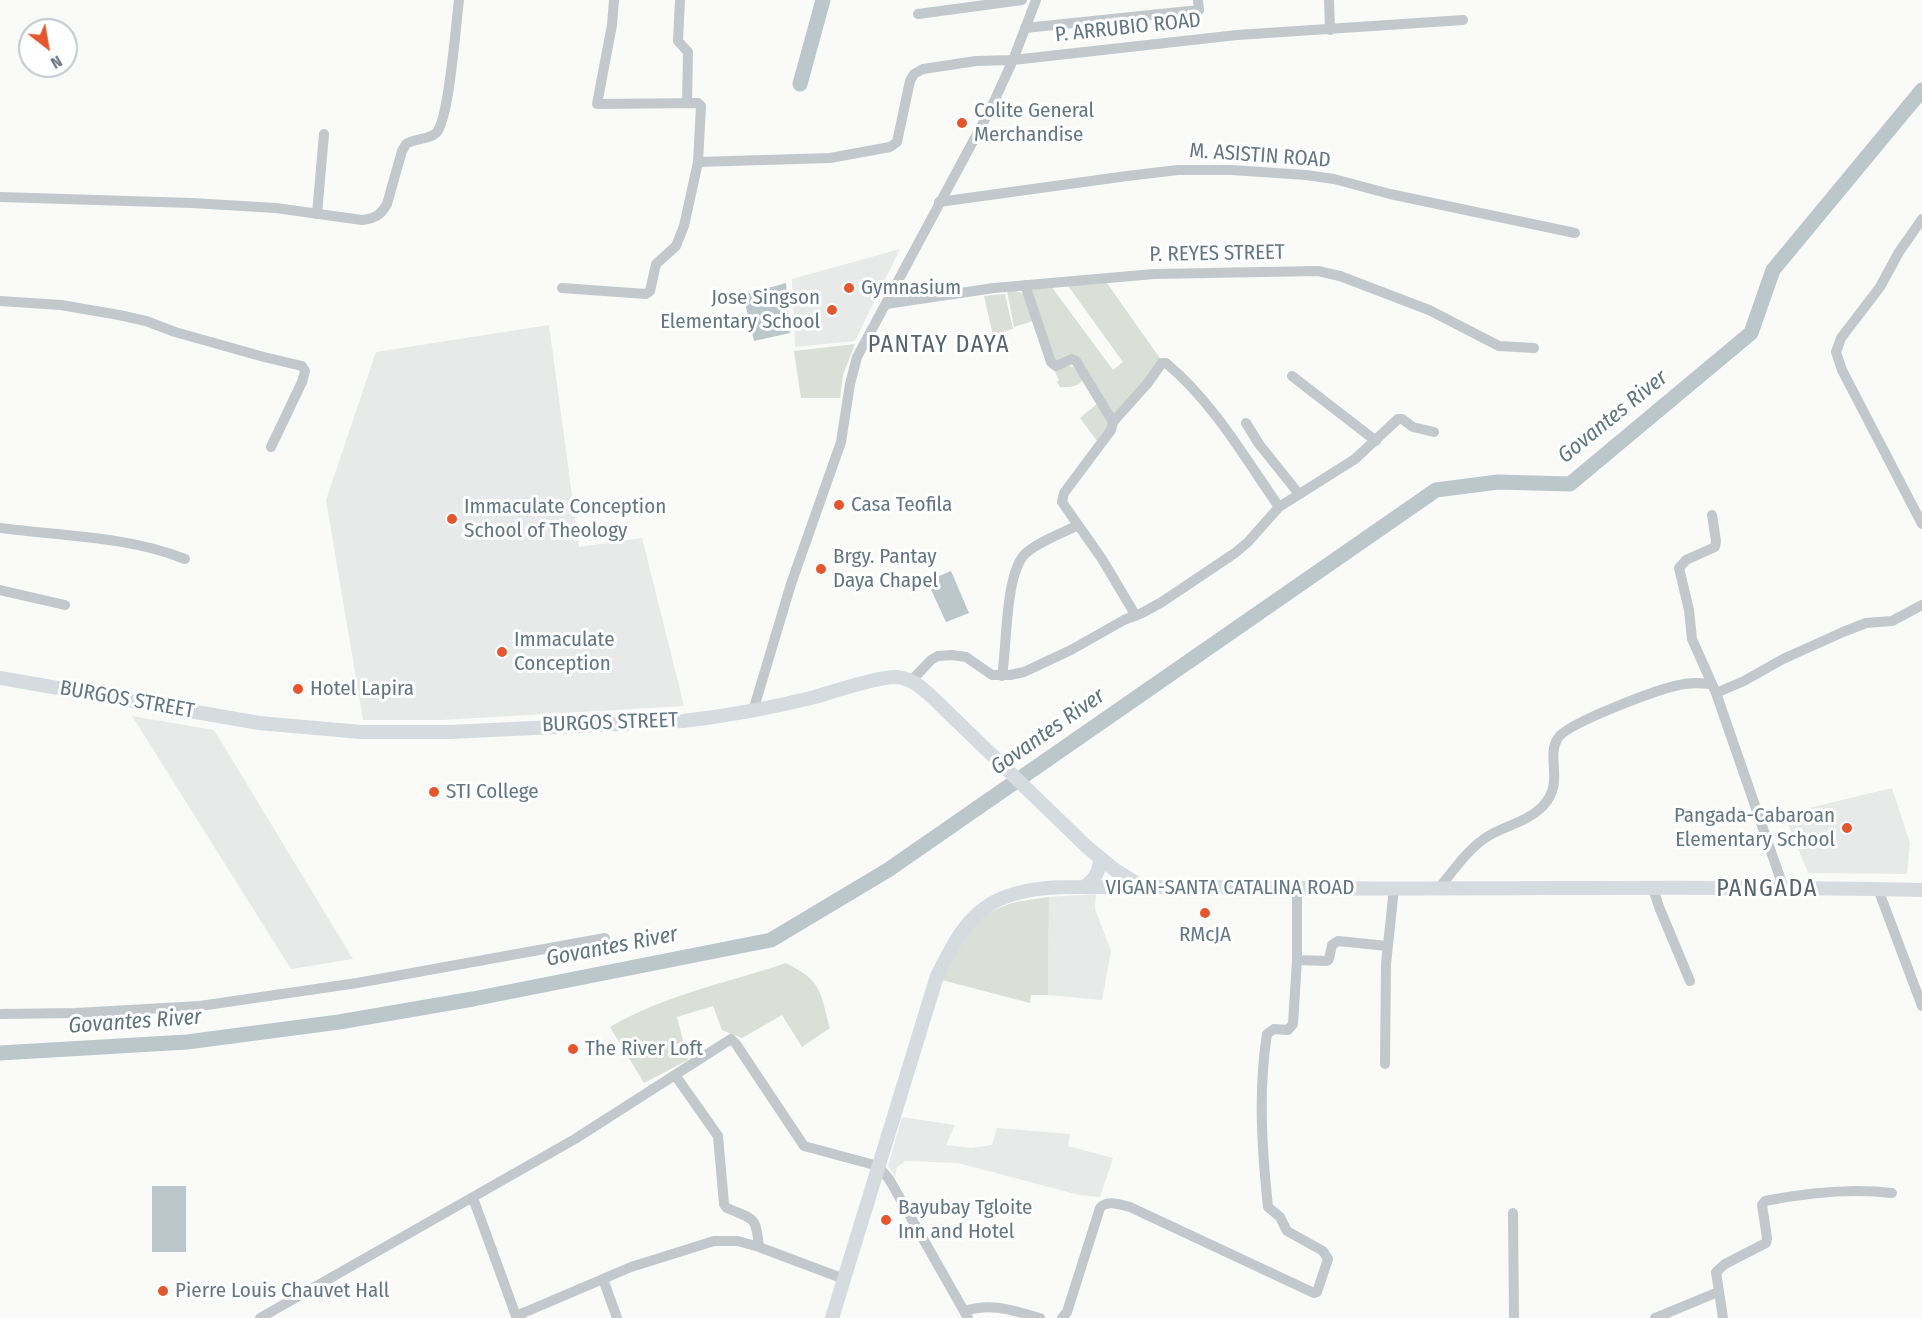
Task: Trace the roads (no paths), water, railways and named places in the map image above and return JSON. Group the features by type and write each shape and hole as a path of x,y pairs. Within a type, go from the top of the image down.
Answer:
{"main road":[{"name":"BURGOS STREET","path":"0,678 259,723 361,732 449,732 682,721 753,711 888,678 911,681"},
{"path":"911,681 932,696 1100,858 1141,886"},
{"path":"1084,887 1092,882 1096,875 1100,866 1100,858"},
{"name":"VIGAN-SANTA CATALINA ROAD","path":"832,1318 937,976 953,942 969,921 986,906 1004,897 1039,888 1141,886 1922,890"}],"street":[{"path":"0,197 192,202 276,208 362,220 370,219 380,214 387,204 406,144 434,135 441,128 447,104 459,0"},
{"path":"562,288 646,294 650,291 656,264 676,246 684,226 698,162 701,106 698,103 597,104 614,0"},
{"path":"680,0 678,41 688,52 687,103"},
{"path":"918,14 1022,0"},
{"path":"753,711 791,584 841,442 857,357 991,108 1013,60 1036,0"},
{"path":"1025,28 1199,10 1198,0"},
{"path":"1329,0 1330,30"},
{"name":"P. ARRUBIO ROAD","path":"698,162 830,158 890,147 897,142 910,81 918,71 966,62 1013,60 1237,35 1463,20"},
{"path":"317,214 324,134"},
{"name":"M. ASISTIN ROAD","path":"939,202 1178,170 1231,170 1334,179 1401,197 1575,232"},
{"path":"1922,219 1899,252 1880,287 1841,338 1836,352 1842,370 1922,524"},
{"name":"P. REYES STREET","path":"886,304 1025,285 1154,274 1325,271 1429,310 1499,346 1534,348"},
{"path":"1025,285 1051,362 1053,365 1059,365 1075,359 1113,422"},
{"path":"0,301 61,305 119,315 302,366 305,371 302,382 271,447"},
{"path":"1136,616 1102,559 1063,505 1063,497 1112,430 1113,422 1147,384 1162,363 1165,362 1205,404 1234,441 1279,507"},
{"path":"1292,376 1376,441"},
{"path":"911,681 931,660 938,656 966,657 986,672 1002,676 1030,669 1162,602 1235,553 1279,507 1356,459 1399,419 1413,427 1434,432"},
{"path":"1246,423 1259,444 1299,494"},
{"path":"1712,515 1715,547 1686,560 1679,568 1689,610 1692,639 1713,688 1784,889"},
{"path":"1002,676 1016,568 1027,552 1078,525"},
{"path":"0,528 135,544 160,549 185,559"},
{"path":"0,590 65,606"},
{"path":"1439,888 1483,840 1527,819 1544,805 1551,795 1555,782 1555,744 1566,730 1599,714 1678,685 1699,682 1713,688 1744,681 1783,659 1826,639 1866,623 1892,621 1922,604"},
{"path":"1062,1318 1067,1312 1100,1208 1103,1204 1110,1203 1130,1207 1314,1293 1317,1292 1328,1259 1323,1251 1287,1231 1280,1217 1268,1206 1263,1146 1267,1034 1274,1029 1288,1030 1293,1024 1297,960 1297,888"},
{"path":"1385,1064 1388,946 1394,888"},
{"path":"1653,888 1690,981"},
{"path":"1878,889 1922,1006"},
{"path":"0,1014 76,1013 200,1006 357,983 605,938"},
{"path":"1297,960 1327,961 1332,945 1338,941 1388,946"},
{"path":"260,1318 575,1139 729,1040 733,1040 804,1146 878,1166 899,1193 916,1228 967,1315 976,1307 995,1306 1040,1318"},
{"path":"675,1075 718,1136 724,1204 727,1208 752,1219 757,1227 759,1247"},
{"path":"1723,1318 1716,1272 1718,1268 1766,1243 1762,1205 1765,1201 1832,1192 1869,1190 1892,1193"},
{"path":"473,1198 517,1317 631,1267 714,1241 738,1241 759,1247 844,1279"},
{"path":"1513,1213 1514,1318"},
{"path":"603,1280 617,1318"},
{"path":"1655,1318 1718,1292"}],"waterway":[{"path":"800,84 823,0"},
{"name":"Govantes River","path":"0,1053 187,1042 339,1022 473,999 771,940 888,870 1436,490 1498,482 1570,484 1751,333 1773,270 1922,90"}],"place":[{"name":"Colite General Merchandise","path":"962,123"},
{"name":"Gymnasium","path":"849,288"},
{"name":"Jose Singson Elementary School","path":"832,310"},
{"name":"Casa Teofila","path":"839,505"},
{"name":"Immaculate Conception School of Theology","path":"452,519"},
{"name":"Brgy. Pantay Daya Chapel","path":"821,569"},
{"name":"Immaculate Conception","path":"502,652"},
{"name":"Hotel Lapira","path":"298,689"},
{"name":"STI College","path":"434,792"},
{"name":"Pangada-Cabaroan Elementary School","path":"1847,828"},
{"name":"RMcJA","path":"1205,913"},
{"name":"The River Loft","path":"573,1049"},
{"name":"Bayubay Tgloite Inn and Hotel","path":"886,1220"},
{"name":"Pierre Louis Chauvet Hall","path":"163,1291"}],"district":[{"name":"PANTAY DAYA","path":"939,345"},
{"name":"PANGADA","path":"1767,889"}]}
